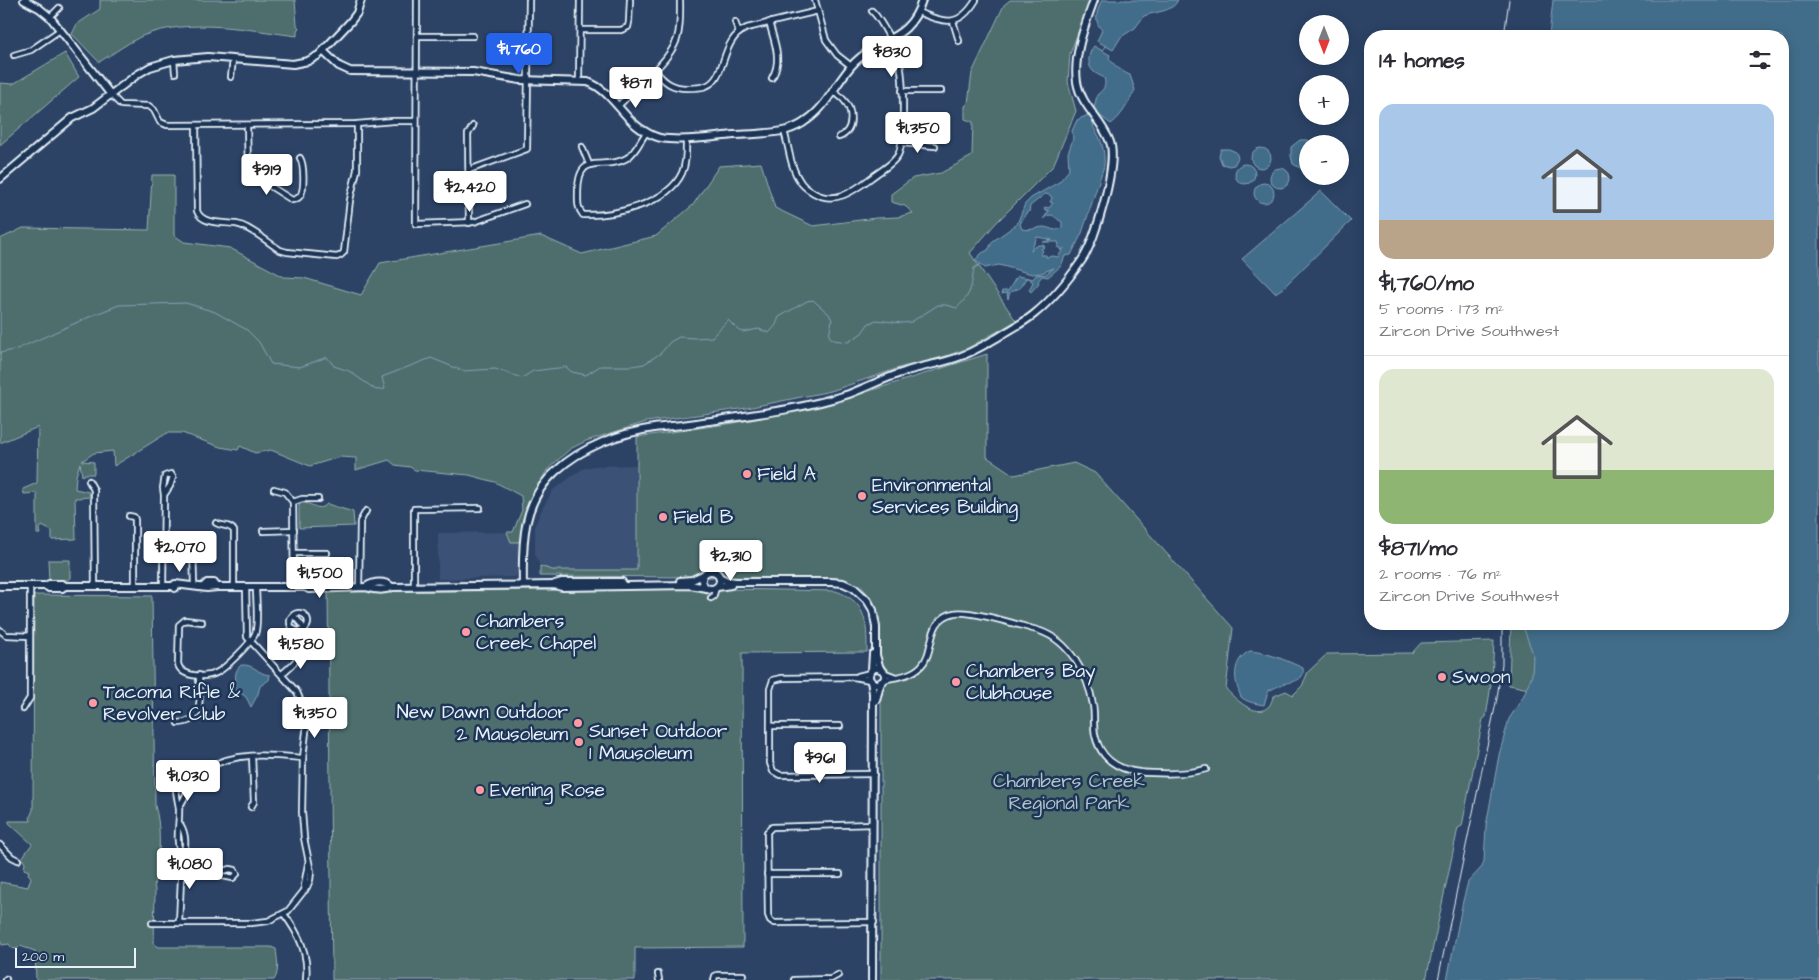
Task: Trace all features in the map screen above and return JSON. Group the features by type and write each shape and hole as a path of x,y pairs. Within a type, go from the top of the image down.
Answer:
{"street":[{"path":"24,0 39,8 50,17 120,105 149,106 164,125 357,124 416,121"},
{"path":"0,180 72,118 94,108 150,67 174,60 208,58 233,58 293,64 312,60 323,51 357,13 361,0"},
{"path":"417,0 416,224 480,221 525,204"},
{"path":"468,170 527,149 529,0"},
{"path":"579,81 580,0"},
{"path":"580,30 621,30 628,26 630,0"},
{"path":"618,106 668,56 677,39 680,28 680,0"},
{"path":"815,0 830,48 851,66"},
{"path":"323,51 339,66 350,71 473,72 528,80 588,82 598,86 646,132 661,138 686,139 784,131 812,116 851,66 863,55 890,40 909,26 918,12 922,0"},
{"path":"918,12 937,20 954,21 969,11 976,0"},
{"path":"523,585 523,535 534,500 546,481 579,454 612,439 639,431 791,407 849,394 911,369 969,353 989,343 1033,315 1054,296 1088,252 1096,232 1113,156 1109,139 1081,94 1076,73 1080,47 1094,0"},
{"path":"50,17 59,8"},
{"path":"655,70 670,86 681,88 706,86 719,74 727,49 739,32 769,22 818,11"},
{"path":"784,131 799,181 814,193 827,197 838,197 855,190 892,162 897,156 902,143 900,61 877,16 872,12"},
{"path":"954,21 959,41"},
{"path":"734,22 739,32"},
{"path":"769,22 778,61 777,69 772,78"},
{"path":"14,56 31,50 60,30"},
{"path":"418,36 473,36"},
{"path":"231,77 233,58"},
{"path":"174,60 175,73"},
{"path":"902,91 941,91"},
{"path":"832,92 844,99 850,112 850,126 846,134 839,137"},
{"path":"196,126 197,211 200,217 206,220 239,224 280,250 338,257 343,254 350,200 357,170 357,124"},
{"path":"247,125 248,172 290,199 295,200 302,194 304,167 300,158"},
{"path":"469,223 468,134 473,126"},
{"path":"646,132 634,151 625,159 589,164 583,168 578,178 578,205 583,215 636,208 672,187 678,181 684,168 686,139"},
{"path":"902,143 935,146"},
{"path":"582,147 589,164"},
{"path":"89,481 94,490 95,586"},
{"path":"274,489 285,492 293,502 294,587"},
{"path":"163,586 164,495"},
{"path":"293,502 302,499 318,498"},
{"path":"414,587 414,509 480,508"},
{"path":"363,587 360,522 366,511"},
{"path":"129,516 135,520 135,586"},
{"path":"216,523 232,527 234,530 234,588"},
{"path":"263,531 294,530"},
{"path":"169,544 193,544 190,586"},
{"path":"707,588 702,582 712,546 720,583 717,587"},
{"path":"294,553 327,553"},
{"path":"0,586 46,586 49,588 62,588 65,586 173,586 175,588 204,586 207,588 304,587 309,589 363,587 388,589 392,586 684,581 692,580 705,574 718,575 727,581 736,582 838,582 849,585 867,600 873,610 876,627 876,655 882,671 882,681 876,700 874,774"},
{"path":"554,584 562,587 690,585 707,588 727,585 826,584 848,588 858,593 868,607 872,618 870,676 873,693 874,980"},
{"path":"23,709 30,698 30,586"},
{"path":"152,923 251,923 268,921 284,914 309,885 311,876 302,812 306,711 297,692 250,641 246,634 246,587"},
{"path":"202,622 185,620 181,622 179,627 180,669 185,674 199,675 217,672 250,641 256,632 256,587"},
{"path":"299,613 306,617 308,622 304,629 299,631 293,628 291,624 294,616 299,613"},
{"path":"870,676 876,684 907,675 922,665 927,657 935,628 952,613 966,613 1040,631 1062,642 1080,669 1091,695 1096,735 1100,749 1112,762 1125,770 1138,773 1182,774 1206,769"},
{"path":"282,674 295,662 302,652 305,638 304,629 294,616"},
{"path":"0,630 6,635 30,636"},
{"path":"874,774 784,775 773,771 770,763 770,689 773,680 782,678 870,676 882,671 898,677"},
{"path":"178,724 189,723 198,713 199,675"},
{"path":"770,726 840,726"},
{"path":"178,923 182,856 179,851 178,830 180,824 176,788 224,760 252,756 303,758"},
{"path":"251,807 254,802 252,756"},
{"path":"179,808 198,774"},
{"path":"874,824 778,826 770,828 768,832 767,874 768,915 772,922 779,924 874,922"},
{"path":"0,844 12,857 18,860"},
{"path":"181,868 229,878 235,877 236,874 235,870 230,869 212,874"},
{"path":"180,877 198,873"},
{"path":"767,874 840,874"},
{"path":"284,914 296,931 303,947 306,962 306,980"},
{"path":"714,978 717,975 743,975"},
{"path":"794,980 831,979 838,975"}],"shaded area":[{"path":"1102,0 1178,0 1168,9 1144,16 1135,28 1121,37 1113,50 1097,41 1102,30 1099,27 1097,12"},
{"path":"1553,0 1819,0 1819,980 1447,980 1468,882 1482,867 1484,861 1486,826 1499,755 1509,719 1523,697 1532,675 1533,654 1524,630 1789,630 1789,30 1550,30"},
{"path":"1094,46 1110,55 1109,58 1116,66 1130,75 1135,90 1122,113 1111,124 1099,115 1093,121 1104,153 1104,166 1082,233 1071,255 1065,256 1061,266 1048,277 1042,276 1031,292 1029,290 1033,282 1028,278 1033,279 1036,275 1046,274 1054,268 1032,274 999,265 985,268 975,260 988,250 993,241 1017,224 1025,204 1031,198 1059,182 1069,170 1068,153 1073,139 1072,131 1077,120 1088,115 1094,109 1097,95 1105,86 1104,78 1094,72 1089,62","holes":["1045,194 1050,195 1052,198 1050,202 1053,203 1049,208 1045,207 1044,209 1049,211 1043,219 1051,215 1062,222 1062,228 1056,230 1047,227 1030,230 1022,229 1020,224 1027,212 1029,212 1030,206","1037,237 1052,240 1043,242 1058,242 1059,245 1057,247 1061,248 1061,251 1064,248 1058,257 1040,255 1043,251 1041,249 1045,247 1043,245 1038,245 1031,250"]},
{"path":"1299,141 1299,167 1293,164 1291,147"},
{"path":"1261,148 1268,151 1271,158 1268,165 1261,168 1254,165 1251,158 1254,151"},
{"path":"1221,149 1229,149 1236,152 1238,158 1234,165 1222,164 1219,156"},
{"path":"1245,164 1252,167 1255,174 1252,181 1245,184 1238,181 1235,174 1238,167"},
{"path":"1280,168 1287,171 1290,178 1287,185 1280,188 1273,185 1270,178 1273,171"},
{"path":"1264,183 1271,186 1274,193 1271,200 1264,203 1257,200 1254,193 1257,186"},
{"path":"1321,191 1351,221 1283,288 1275,293 1242,259"},
{"path":"1017,276 1028,278 1026,278 1020,288 1010,292 1008,299 1007,293 1001,294 1002,291 1008,291"},
{"path":"636,465 637,570 552,570 540,566 535,554 535,525 553,490 582,469 593,466"},
{"path":"507,532 511,542 519,542 519,571 515,577 438,579 438,533"},
{"path":"1250,651 1271,655 1303,668 1302,676 1297,680 1268,691 1264,705 1246,700 1241,697 1238,689 1236,667 1241,658"},
{"path":"241,665 250,666 270,675 269,680 260,686 251,707 246,697 236,690 236,674"}],"green space":[{"path":"100,0 295,0 297,25 299,28 297,36 239,28 199,26 160,30 136,39 99,62 72,34 77,24 100,9"},
{"path":"1010,0 1090,0 1070,54 1068,82 1076,111 1053,166 995,224 970,253 1016,321 966,349 902,367 831,391 747,408 646,422 586,441 570,449 547,470 532,498 519,542 511,542 507,532 513,532 522,510 521,496 495,482 469,475 415,470 410,467 395,465 389,460 356,470 356,458 340,457 310,466 271,450 255,453 240,446 238,450 220,447 182,433 167,433 114,466 113,451 94,453 82,461 94,462 94,474 82,476 80,463 75,489 89,492 90,497 75,498 76,539 52,540 52,531 42,526 39,530 40,534 37,534 37,493 24,494 23,489 37,483 38,427 0,443 0,239 23,228 149,230 152,175 174,175 174,235 184,242 230,248 284,277 304,278 361,295 380,263 541,236 582,254 656,236 693,205 719,166 761,163 775,208 813,226 898,217 913,213 905,206 891,202 891,194 913,178 941,173 972,156 973,122 965,119 965,106 968,103 972,73 1004,5"},
{"path":"65,53 79,77 0,145 0,83 13,84"},
{"name":"Chambers Creek Regional Park","path":"987,354 987,457 1014,475 1074,463 1095,473 1233,628 1226,689 1246,706 1258,711 1263,710 1269,706 1274,696 1286,691 1293,695 1302,686 1308,672 1327,654 1412,653 1421,643 1494,641 1492,678 1486,717 1483,719 1462,826 1458,828 1426,980 881,980 881,696 883,688 887,685 888,672 883,668 878,652 879,619 873,600 860,585 837,578 540,576 540,566 552,570 637,570 637,437 734,423 822,406"},
{"path":"301,503 321,508 327,504 353,512 354,526 299,528 299,505"},
{"path":"48,560 70,560 70,578 67,580 49,580"},
{"path":"694,589 709,592 717,592 724,589 836,591 854,601 859,607 867,632 867,652 742,653 743,947 635,948 635,980 332,980 328,592"},
{"name":"Tacoma Rifle & Revolver Club","path":"34,595 152,596 155,806 159,838 157,874 154,884 154,944 159,947 271,947 276,949 278,969 274,980 36,980 35,951 20,946 17,949 12,948 9,944 2,945 0,940 0,882 28,887 31,877 28,874 29,871 24,869 25,863 22,858 32,844 9,821 31,821 30,817 33,810"},
{"path":"1511,630 1547,630 1549,693 1509,685"}],"waterway":[{"path":"1102,51 1105,46"},
{"path":"0,353 17,349 119,305 186,303 215,312 247,330 259,342 271,364 300,367 327,357 334,366 349,371 376,390 385,389 382,377 431,358 463,371 495,369 522,378 533,371 566,367 572,372 586,375 600,366 644,364 661,353 670,342 679,337 712,337 728,320 738,330 743,332 759,329 769,333 776,325 779,317 807,301 813,300 829,314 832,320 829,336 833,340 848,342 862,333 868,324 876,320 902,323 911,322 938,305 957,308 970,290 974,268 981,264"}],"railway":[{"path":"1505,30 1509,0"},
{"path":"1438,980 1497,698 1502,664 1502,630"}],"place":[{"name":"Field A","path":"747,474"},
{"name":"Environmental Services Building","path":"862,496"},
{"name":"Field B","path":"663,517"},
{"name":"Chambers Creek Chapel","path":"466,632"},
{"name":"Swoon","path":"1442,677"},
{"name":"Chambers Bay Clubhouse","path":"956,682"},
{"name":"Tacoma Rifle & Revolver Club","path":"93,703"},
{"name":"New Dawn Outdoor 2 Mausoleum","path":"578,723"},
{"name":"Sunset Outdoor 1 Mausoleum","path":"579,742"},
{"name":"Evening Rose","path":"480,790"}]}
